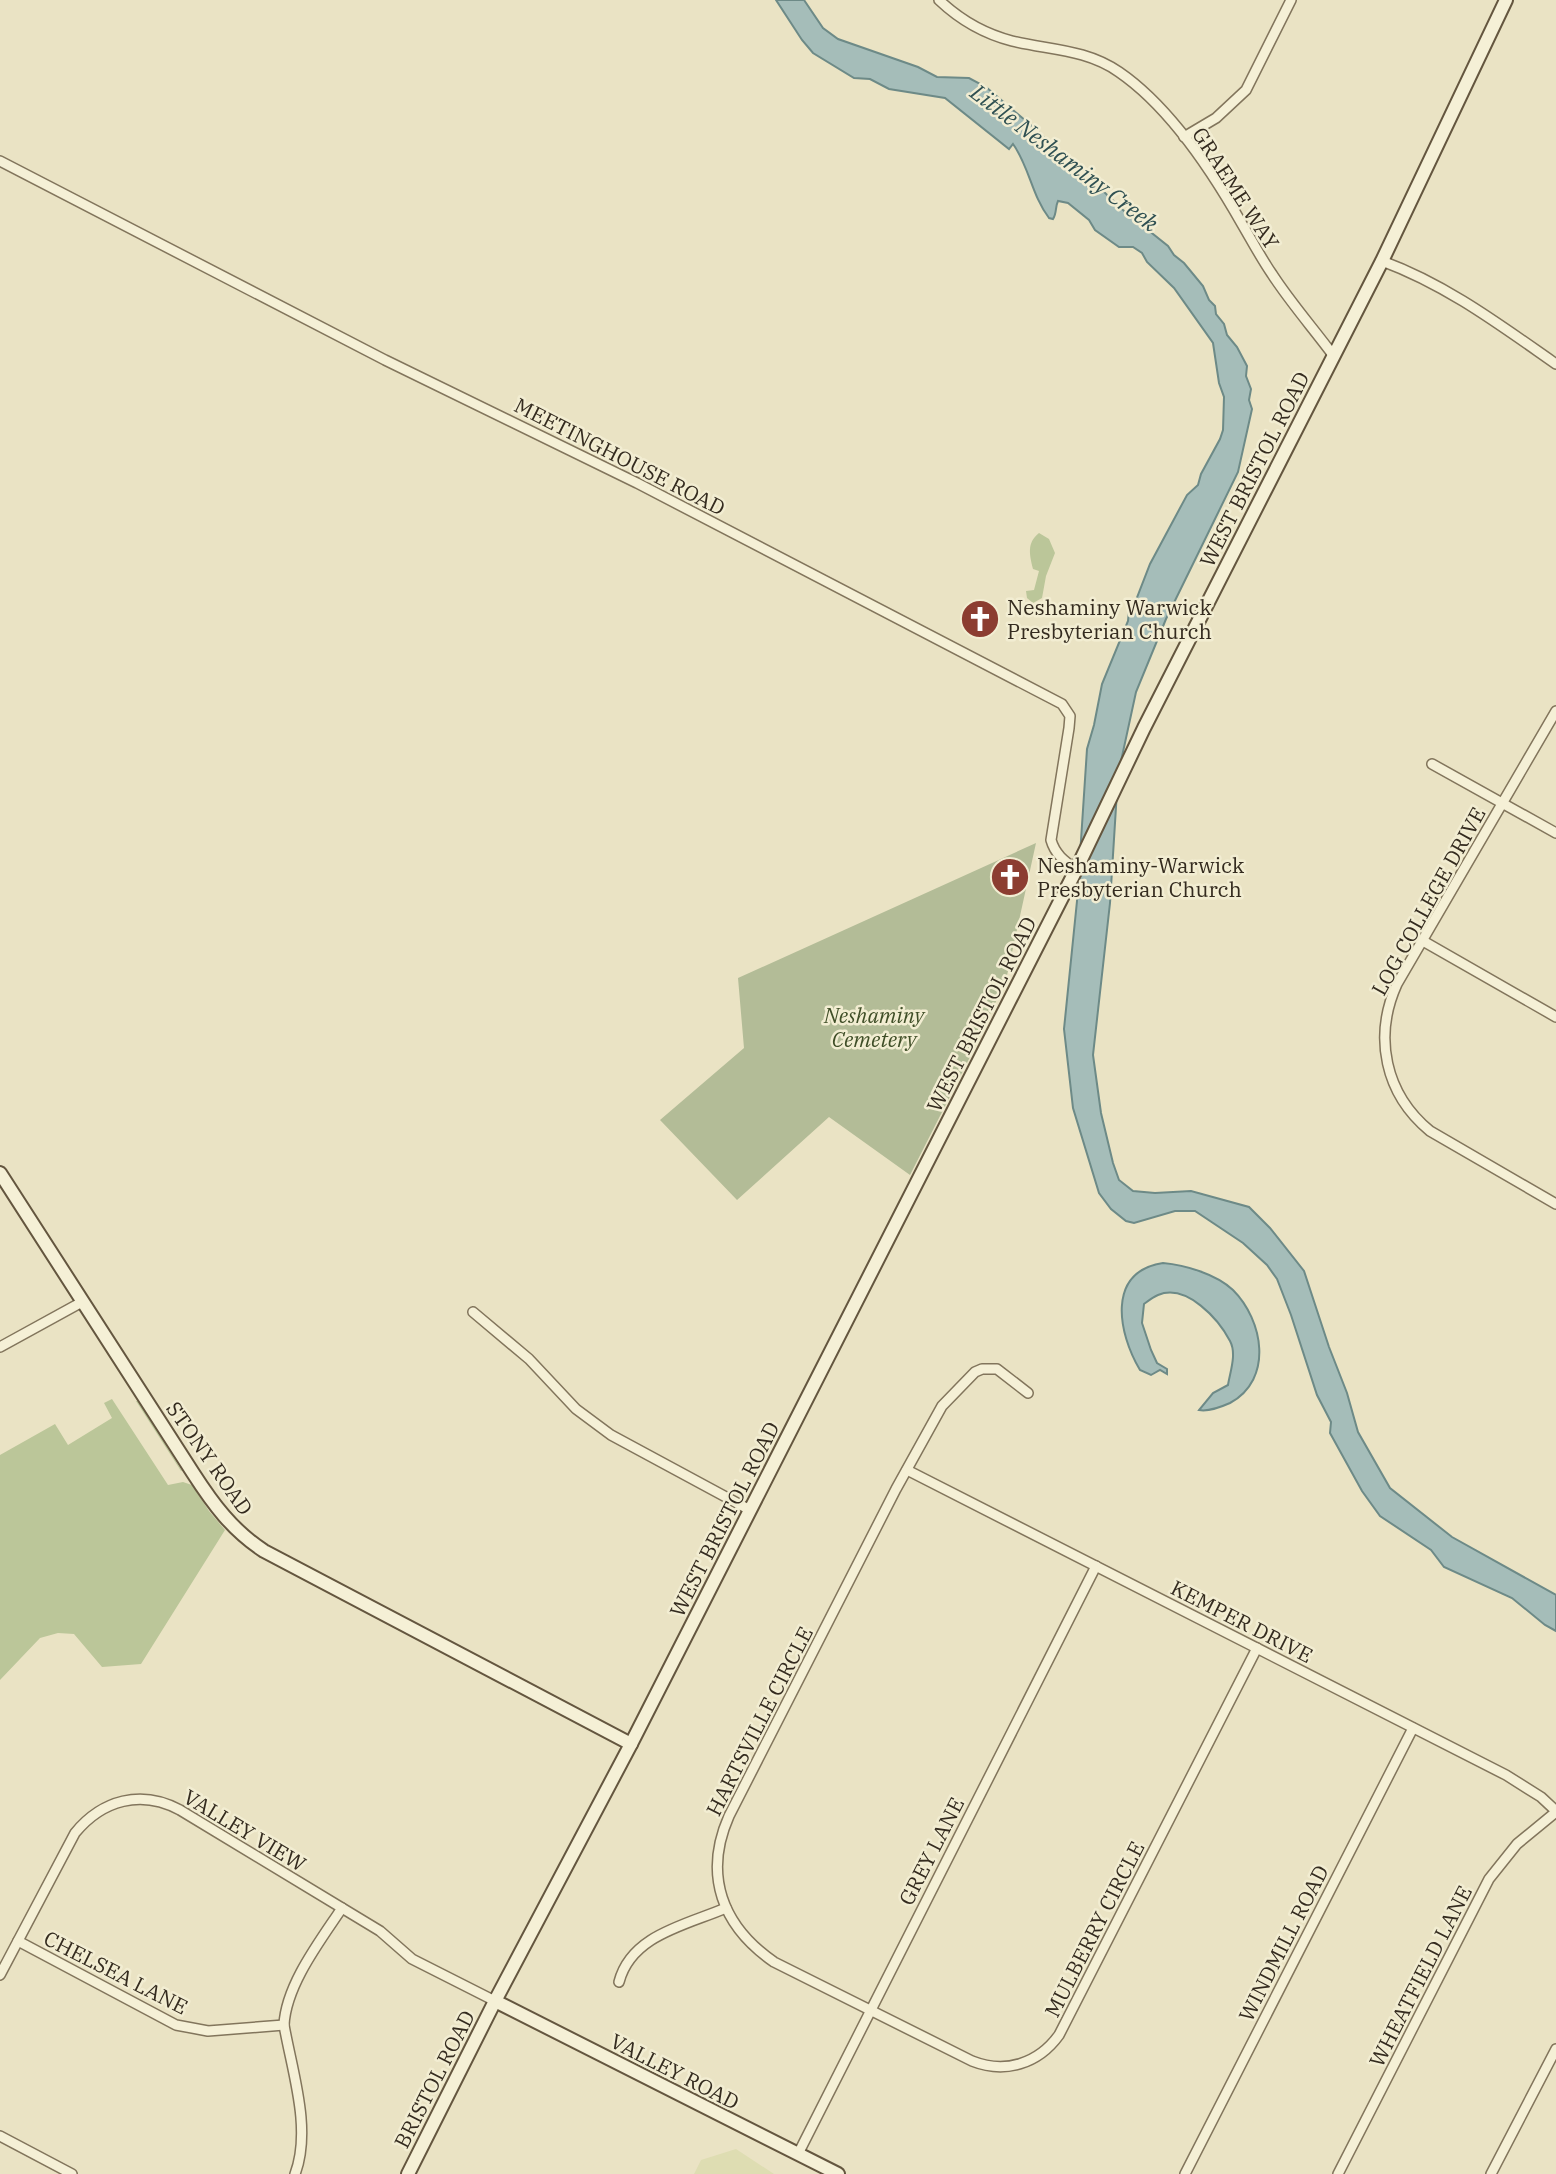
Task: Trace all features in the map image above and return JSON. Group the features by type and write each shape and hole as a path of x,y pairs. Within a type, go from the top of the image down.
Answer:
{"main road":[{"name":"WEST BRISTOL ROAD","path":"495,2001 631,1744 1076,869 1144,728 1382,261 1506,0"},
{"name":"STONY ROAD","path":"0,1173 218,1510 241,1535 264,1551 631,1744"},
{"name":"VALLEY ROAD","path":"495,2001 838,2174"},
{"name":"BRISTOL ROAD","path":"408,2174 495,2001"}],"street":[{"name":"GRAEME WAY","path":"939,0 958,16 998,37 1075,52 1115,69 1141,89 1184,137 1225,194 1272,276 1334,355"},
{"path":"1184,137 1216,118 1246,90 1292,0"},
{"name":"MEETINGHOUSE ROAD","path":"0,161 385,360 637,483 1062,704 1068,708 1070,716 1051,840 1060,857 1076,869"},
{"path":"1382,261 1417,274 1445,289 1556,364"},
{"name":"LOG COLLEGE DRIVE","path":"1556,711 1394,992 1385,1024 1386,1061 1394,1087 1409,1110 1430,1131 1556,1205"},
{"path":"1432,764 1556,833"},
{"path":"1423,941 1556,1017"},
{"path":"0,1347 82,1302"},
{"path":"473,1312 529,1359 593,1423 750,1510"},
{"name":"HARTSVILLE CIRCLE","path":"870,2010 774,1962 760,1953 735,1926 719,1884 719,1842 723,1828 942,1406 975,1372 982,1369 997,1370 1028,1393"},
{"name":"KEMPER DRIVE","path":"907,1470 1524,1785 1556,1811"},
{"name":"GREY LANE","path":"798,2154 1096,1566"},
{"name":"MULBERRY CIRCLE","path":"870,2010 972,2061 989,2066 1022,2064 1043,2052 1059,2035 1257,1648"},
{"name":"WINDMILL ROAD","path":"1185,2174 1413,1728"},
{"name":"VALLEY VIEW","path":"0,1975 75,1833 85,1821 123,1800 155,1800 171,1805 380,1931 412,1959 495,2001"},
{"name":"WHEATFIELD LANE","path":"1338,2174 1489,1879 1509,1852 1556,1811"},
{"path":"295,2174 301,2152 302,2124 284,2025 287,2002 292,1989 342,1908"},
{"path":"619,1982 624,1967 641,1945 726,1908"},
{"name":"CHELSEA LANE","path":"18,1941 184,2027 208,2031 284,2025"},
{"path":"1491,2174 1556,2049"},
{"path":"0,2136 72,2174"}],"green space":[{"path":"1039,533 1049,539 1055,553 1046,576 1042,598 1033,603 1027,598 1026,591 1034,590 1039,571 1033,569 1030,550 1032,541"},
{"name":"Neshaminy Cemetery","path":"1036,843 1006,980 910,1175 829,1117 737,1200 660,1120 744,1048 738,978"},
{"path":"112,1399 168,1485 183,1482 192,1485 225,1530 141,1664 102,1667 74,1634 58,1633 40,1638 0,1680 0,1455 55,1424 68,1445 112,1418 104,1403"},
{"path":"138,1401 182,1471 181,1471"},
{"path":"736,2149 774,2174 694,2174 701,2160"}],"water":[{"path":"776,0 804,0 823,28 838,39 918,67 937,77 969,78 986,87 1040,133 1082,181 1101,189 1184,263 1203,286 1215,306 1216,314 1224,324 1227,335 1247,366 1246,376 1251,389 1249,400 1252,409 1238,472 1166,619 1136,692 1118,775 1110,903 1093,1055 1101,1113 1113,1163 1119,1180 1133,1191 1191,1191 1249,1207 1270,1228 1304,1271 1358,1432 1390,1488 1452,1537 1556,1595 1556,1631 1512,1598 1444,1567 1431,1550 1380,1516 1362,1491 1330,1433 1331,1422 1317,1395 1291,1315 1277,1279 1267,1265 1243,1243 1195,1211 1175,1211 1134,1223 1126,1221 1111,1209 1099,1193 1073,1108 1064,1029 1077,901 1087,749 1102,684 1128,621 1129,610 1187,495 1198,485 1223,430 1224,397 1219,383 1213,343 1174,288 1147,262 1142,253 1133,247 1119,247 1095,230 1089,220 1068,203 1058,201 1053,219 1049,218 1013,144 1009,149 945,98 889,89 870,79 854,78 813,53"},
{"path":"1163,1263 1190,1268 1218,1279 1233,1290 1251,1317 1257,1333 1258,1365 1244,1392 1219,1408 1199,1410 1213,1393 1228,1385 1232,1346 1218,1323 1191,1299 1169,1293 1156,1296 1144,1304 1142,1323 1157,1363 1167,1369 1167,1374 1160,1370 1151,1375 1140,1370 1132,1355 1123,1322 1125,1291 1132,1278 1145,1269"}],"place":[{"name":"Neshaminy Warwick Presbyterian Church","path":"980,619"},
{"name":"Neshaminy-Warwick Presbyterian Church","path":"1010,877"}],"water label":[{"name":"Little Neshaminy Creek","path":"1065,157"}]}
